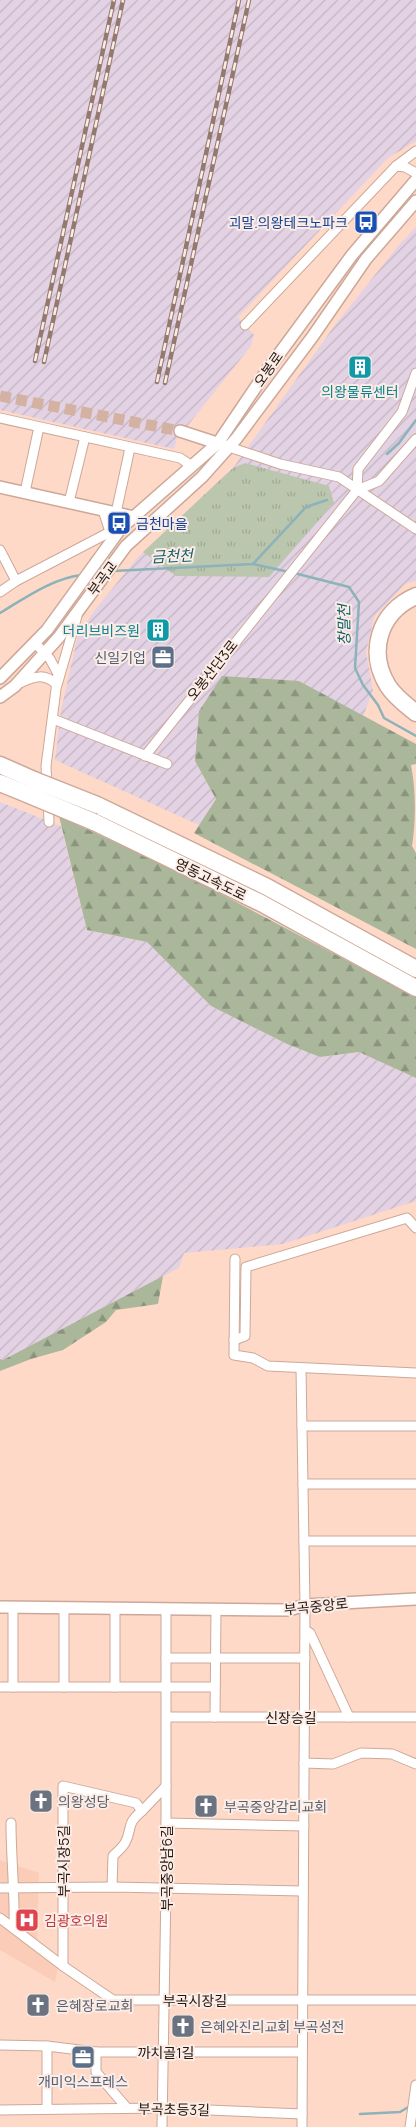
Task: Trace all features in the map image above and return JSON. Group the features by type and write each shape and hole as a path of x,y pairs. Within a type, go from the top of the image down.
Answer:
{"highway":[{"path":"416,596 392,612 384,625 378,644 378,665 389,687 416,713"},
{"path":"416,604 397,614 389,627 384,645 385,664 393,682 416,704"},
{"name":"영동고속도로","path":"0,765 30,787 267,887 416,969"},
{"name":"영동고속도로","path":"0,783 30,787"},
{"name":"영동고속도로","path":"96,814 416,988"}],"street":[{"path":"245,325 396,166 416,151"},
{"path":"396,166 406,167 416,173"},
{"name":"오봉로","path":"108,546 114,532 134,517 218,443 268,370 352,255 416,180"},
{"name":"오봉로","path":"126,546 202,477 229,447 313,336 366,259 416,201"},
{"path":"356,490 358,469 402,412 416,373"},
{"path":"0,418 187,461 188,468 183,475"},
{"path":"25,492 39,427"},
{"path":"180,431 280,464 338,477 416,529"},
{"path":"69,502 85,438"},
{"path":"356,490 379,481 416,439"},
{"path":"116,513 130,448"},
{"path":"0,487 134,517"},
{"name":"오봉산단3로","path":"145,756 356,490"},
{"path":"0,592 16,581 114,532 103,510"},
{"name":"부곡교","path":"36,643 108,546"},
{"name":"부곡교","path":"79,611 126,546"},
{"path":"0,550 16,581"},
{"path":"15,686 45,654 79,611"},
{"path":"49,822 46,766 58,685 79,611"},
{"path":"0,678 36,643 55,667 58,674 58,685"},
{"path":"0,697 34,676 43,676 58,685"},
{"path":"53,719 167,764"},
{"path":"234,1340 245,1336 246,1267 407,1218 416,1228"},
{"path":"235,1259 234,1355 253,1358 268,1366 416,1373"},
{"path":"301,1369 305,1605 302,2127"},
{"path":"302,1426 416,1426"},
{"path":"303,1484 416,1484"},
{"path":"304,1541 416,1541"},
{"name":"부곡중앙로","path":"0,1607 289,1610 305,1605 416,1599"},
{"path":"13,1607 13,1687"},
{"path":"64,1608 64,1687"},
{"path":"115,1608 115,1687"},
{"name":"부곡중앙남6길","path":"162,2127 166,1888 166,1609"},
{"path":"215,1717 216,1610"},
{"path":"305,1630 310,1634 349,1717"},
{"path":"166,1658 305,1658"},
{"path":"0,1687 215,1687"},
{"name":"신장승길","path":"167,1717 416,1717"},
{"path":"304,1763 333,1764 361,1753 392,1754 416,1764"},
{"name":"부곡시장5길","path":"62,1966 63,1786 136,1803 142,1810"},
{"path":"112,1887 113,1856 126,1843 128,1829 133,1818 166,1786"},
{"path":"11,1823 11,1864 15,1888 14,1928"},
{"path":"166,1823 304,1826"},
{"path":"0,1888 112,1887 303,1891"},
{"name":"부곡시장길","path":"0,1918 62,1966 114,2000 416,2000"},
{"name":"까치골1길","path":"0,2045 47,2046 96,2052 302,2052"},
{"path":"47,2046 47,2109"},
{"path":"96,2052 96,2072 127,2108"},
{"path":"410,2127 416,2086"},
{"name":"부곡초등3길","path":"0,2110 162,2108 302,2114"}],"shaded area":[{"path":"0,0 416,0 416,141 388,158 238,317 254,335 251,346 177,439 174,449 0,410"},
{"path":"416,227 416,581 405,584 374,617 366,652 373,690 363,717 299,681 195,761 216,799 199,825 55,760 61,710 78,635 94,611 138,557 233,468 335,325 398,246"},
{"path":"0,802 61,826 87,930 147,942 211,1006 287,1044 320,1057 359,1052 416,1078 416,1201 283,1244 184,1253 179,1268 3,1360 0,1359"},
{"path":"0,1860 39,1873 37,1942 59,1960 55,1982 0,1950"}],"green space":[{"path":"245,463 329,486 334,503 269,577 176,576 143,552 233,468"},
{"path":"222,676 299,681 416,744 416,764 411,765 415,806 412,846 416,853 416,949 194,833 216,799 195,761 199,711"},
{"path":"59,816 187,876 416,997 416,1078 359,1052 320,1057 287,1044 211,1006 147,942 87,930"},
{"path":"163,1276 158,1304 116,1310 106,1322 63,1350 31,1359 0,1371 0,1359 3,1360"}],"waterway":[{"name":"금천천","path":"387,454 399,443 416,420"},
{"name":"금천천","path":"113,571 253,564 306,507 327,500"},
{"name":"창말천","path":"253,564 289,572"},
{"name":"창말천","path":"294,573 349,587 359,602 355,668 363,685 378,705 384,718 416,736"},
{"name":"금천천","path":"0,613 50,584 82,575"},
{"path":"360,2114 400,2112 410,2106"}],"tunnel":[{"path":"0,396 180,431"}],"railway":[{"path":"35,361 114,0"},
{"path":"44,362 123,0"},
{"path":"157,382 239,0"},
{"path":"165,383 249,0"}],"place":[{"name":"괴말.의왕테크노파크","path":"366,222"},
{"name":"의왕물류센터","path":"360,367"},
{"name":"금천마을","path":"119,523"},
{"name":"더리브비즈원","path":"158,630"},
{"name":"신일기업","path":"163,657"},
{"name":"의왕성당","path":"41,1801"},
{"name":"부곡중앙감리교회","path":"206,1806"},
{"name":"김광호의원","path":"27,1920"},
{"name":"은혜장로교회","path":"38,2005"},
{"name":"은혜와진리교회 부곡성전","path":"183,2026"},
{"name":"개미익스프레스","path":"83,2057"}]}
